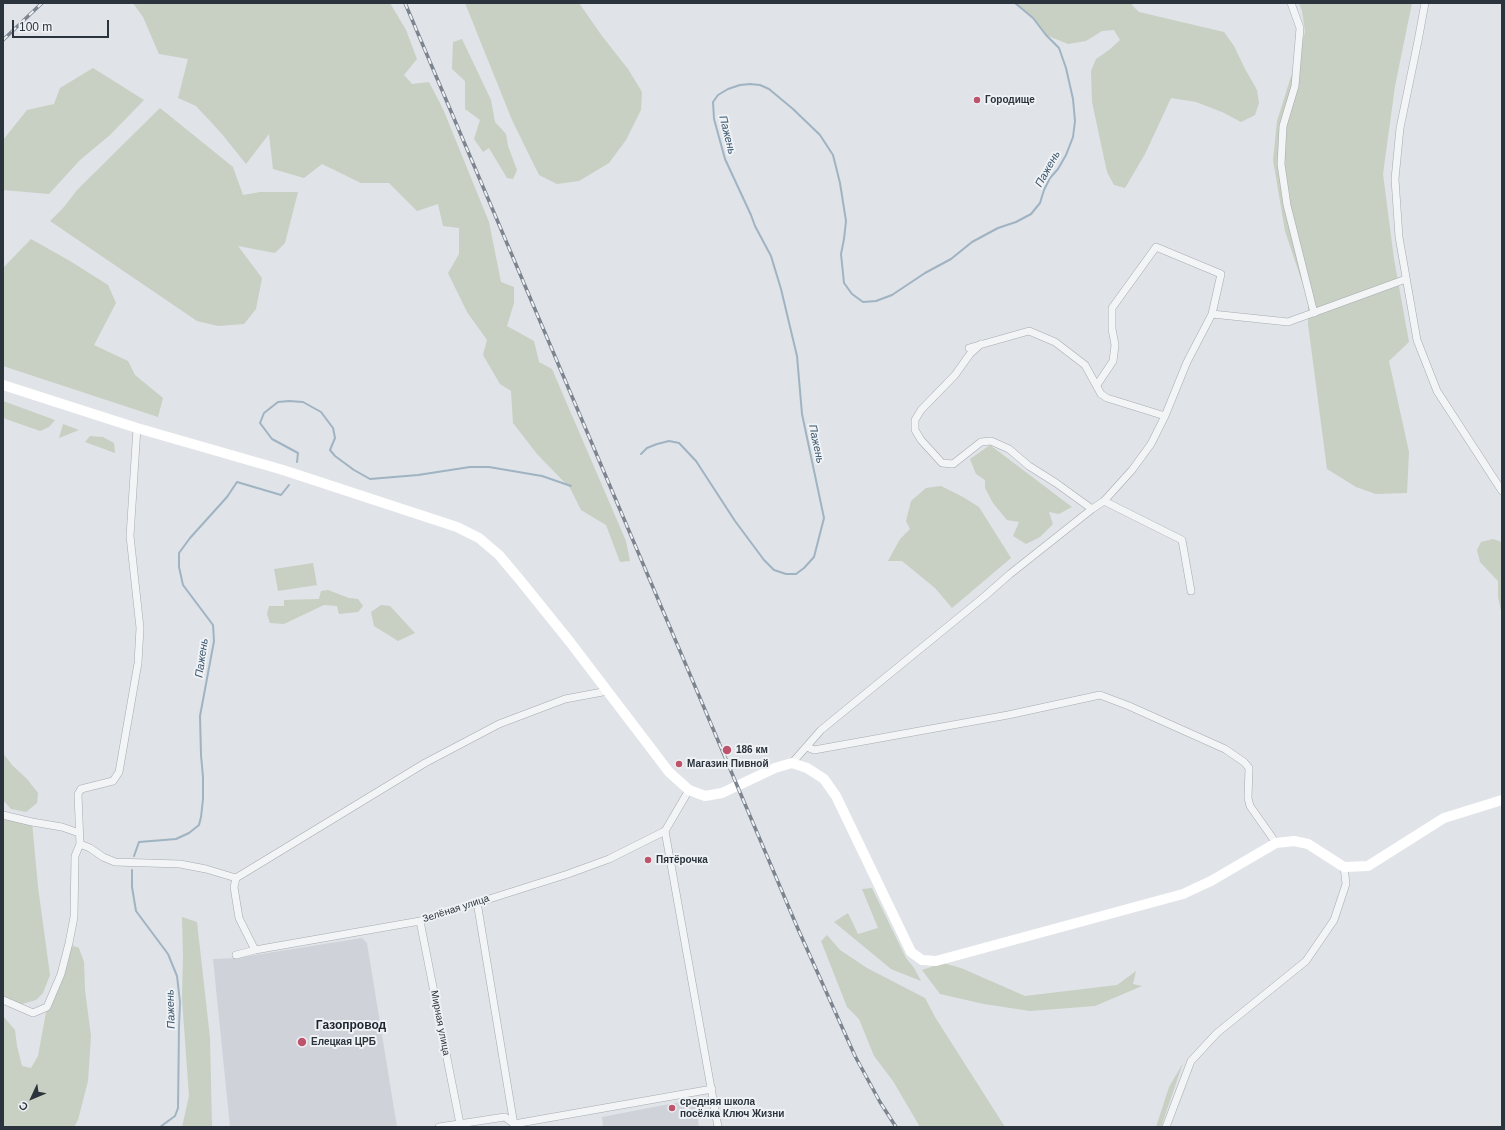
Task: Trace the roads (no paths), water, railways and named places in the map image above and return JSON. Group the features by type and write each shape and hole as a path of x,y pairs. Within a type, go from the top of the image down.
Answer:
{"street":[{"path":"1291,3 1300,28 1296,86 1283,126 1281,164 1287,205 1314,313"},
{"path":"1424,3 1418,41 1400,128 1395,179 1399,237 1417,340 1436,390 1502,490"},
{"path":"792,764 822,730 1010,574 1104,501 1132,470 1151,444 1165,416 1187,362 1212,314 1221,274 1156,247 1112,308 1115,345 1114,361 1096,385"},
{"path":"1212,314 1288,322 1406,279"},
{"path":"968,348 1029,330 1055,342 1085,365 1101,394 1107,398 1165,416"},
{"path":"981,344 970,354 955,375 921,410 915,420 915,430 921,440 942,463 953,464 981,442 991,441 1009,449 1029,466 1092,509"},
{"path":"3,385 137,428 283,470 457,527 479,538 499,555 520,580 608,691 669,772 689,790 705,796 722,794 775,768 792,764 807,768 824,779 836,796 911,952 922,960 936,961 1183,894 1211,881 1276,843 1294,841 1308,844 1344,866 1368,866 1444,818 1502,800"},
{"path":"3,1000 33,1013 47,1007 61,974 74,918 75,856 80,844 78,794 81,789 113,781 119,772 138,663 140,628 130,536 137,428"},
{"path":"1104,501 1182,540 1192,591"},
{"path":"255,950 239,918 234,887 236,878 425,762 499,724 565,699 608,691"},
{"path":"807,746 814,750 1008,715 1100,695 1225,749 1244,762 1249,768 1248,798 1250,806 1276,843"},
{"path":"689,790 665,831 718,1127"},
{"path":"3,815 62,827 79,833"},
{"name":"Зелёная улица","path":"236,955 255,950 420,921 609,859 665,831"},
{"path":"80,844 90,848 103,858 115,862 180,864 206,869 236,878"},
{"path":"1166,1127 1192,1061 1217,1034 1306,961 1334,920 1346,884 1344,866"},
{"path":"477,902 514,1126"},
{"name":"Мирная улица","path":"420,921 460,1124"},
{"path":"514,1126 712,1088"},
{"path":"439,1127 505,1117 514,1126"}],"waterway":[{"name":"Пажень","path":"641,454 647,448 657,444 669,441 679,443 696,461 735,521 764,560 774,570 786,574 796,574 814,557 824,518 802,414 797,356 781,289 771,256 755,226 725,159 714,119 713,102 718,95 728,89 740,85 760,85 769,89 793,109 820,135 833,155 840,183 846,221 841,254 844,283 852,294 863,302 876,301 892,295 925,273 951,259 972,242 998,228 1016,222 1031,214 1040,203 1050,178 1058,169 1066,155 1073,137 1075,121 1073,99 1066,68 1059,48 1046,35 1033,18 1015,3"},
{"name":"Пажень","path":"297,462 298,453 272,439 260,423 264,413 278,402 303,402 321,412 333,428 335,438 330,450 335,456 354,470 370,479 418,475 470,467 489,467 542,476 571,486"},
{"name":"Пажень","path":"134,856 139,842 176,839 189,833 199,825 201,817 203,777 200,716 214,641 213,625 183,585 179,567 179,553 190,538 227,497 237,482 281,495 289,485"},
{"name":"Пажень","path":"132,870 132,887 136,911 168,954 177,976 180,1002 178,1108 175,1116 160,1127"}],"railway":[{"path":"3,40 42,3"},
{"path":"405,3 798,929 855,1056 880,1102 896,1127"}],"place":[{"name":"Городище","path":"977,100"},
{"name":"186 км","path":"727,750"},
{"name":"Магазин Пивной","path":"679,764"},
{"name":"Пятёрочка","path":"648,860"},
{"name":"Елецкая ЦРБ","path":"302,1042"},
{"name":"средняя школа посёлка Ключ Жизни","path":"672,1108"}],"district":[{"name":"Газопровод","path":"351,1026"}]}
